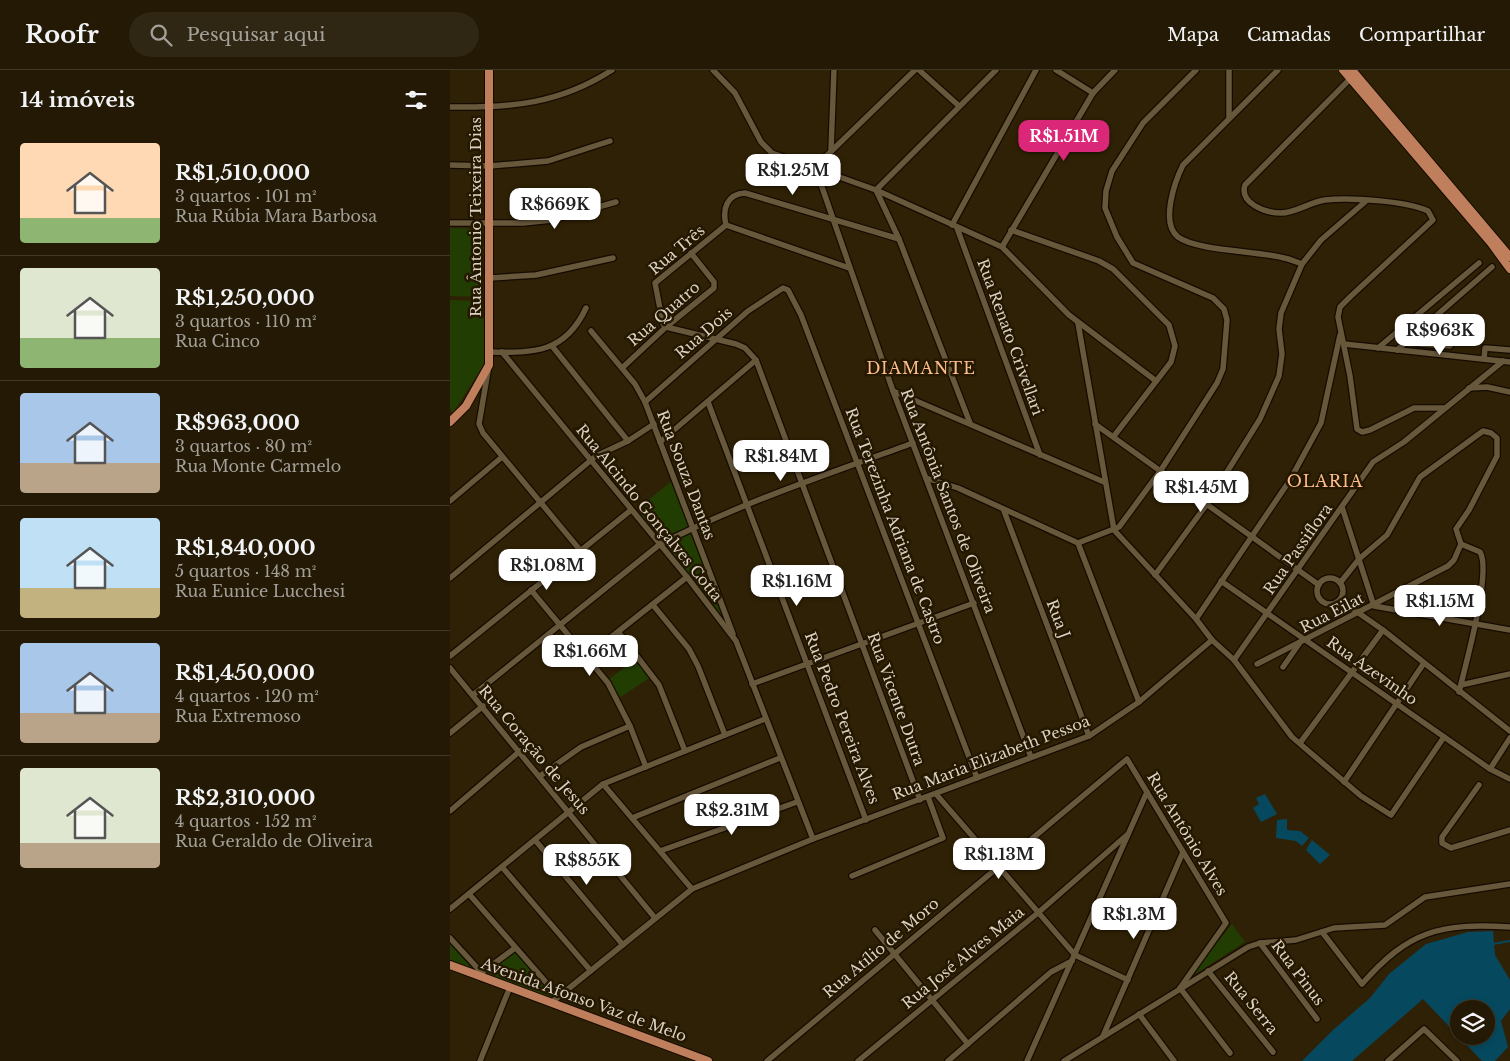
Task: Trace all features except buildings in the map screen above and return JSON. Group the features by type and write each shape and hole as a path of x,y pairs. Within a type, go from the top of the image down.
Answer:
{"main road":[{"name":"Rua Ântonio Teixeira Dias","path":"450,422 471,400 488,364 490,352 489,70"},
{"path":"1348,72 1510,257"},
{"path":"1348,72 1491,243 1510,269"},
{"name":"Avenida Afonso Vaz de Melo","path":"450,966 480,974 708,1061"}],"street":[{"path":"450,108 489,108 543,101 587,85 612,70"},
{"path":"713,70 735,94 766,149 772,154 876,190 954,227 1002,247 1078,323 1156,381"},
{"path":"831,150 834,70"},
{"path":"815,168 831,150 915,70"},
{"path":"919,70 959,106"},
{"path":"876,190 996,70"},
{"path":"954,227 1036,70"},
{"path":"1056,70 1093,93"},
{"path":"1002,247 1093,93 1115,70"},
{"path":"926,478 958,488 1004,511 1078,543 1119,527 1161,470 1220,376 1226,347 1226,314 1221,304 1214,298 1142,269 1130,260 1117,237 1105,208 1106,191 1112,171 1143,123 1196,70"},
{"path":"1229,70 1229,118"},
{"path":"1278,70 1183,165 1175,180 1169,215 1172,228 1178,237 1195,244 1283,258 1302,264"},
{"path":"1348,72 1245,185 1244,198 1250,203 1280,213 1326,200 1366,200 1419,206 1428,211 1432,220 1340,307 1338,317 1357,429 1362,432 1370,430 1414,408 1444,408"},
{"path":"450,166 489,166 548,161 610,141"},
{"name":"Rua Antônia Santos de Oliveira","path":"815,168 893,390 1031,757"},
{"path":"876,190 899,239 970,423"},
{"path":"726,226 724,211 728,200 736,194 756,196 899,239"},
{"path":"1155,575 1207,504 1260,419 1273,392 1279,376 1282,354 1279,329 1281,313 1302,264 1322,240 1366,200"},
{"path":"450,223 489,224 552,220 616,202"},
{"name":"Rua Três","path":"666,327 654,288 655,282 726,226 849,268"},
{"name":"Rua Renato Crivellari","path":"954,227 1040,455"},
{"path":"1011,230 1099,261 1113,269 1161,316 1174,336 1175,354 1165,372 1114,436"},
{"name":"Rua Quatro","path":"622,368 666,327 714,288 714,282 691,253"},
{"path":"490,278 536,275 613,258"},
{"path":"1378,348 1480,263"},
{"path":"1397,350 1492,267"},
{"name":"Rua Dois","path":"645,402 748,311 783,288"},
{"name":"Rua Terezinha Adriana de Castro","path":"783,288 788,290 793,297 801,315 976,778"},
{"path":"490,352 528,351 552,346 577,328 586,308"},
{"path":"1078,323 1104,482 1114,530 1196,619 1212,640 1234,660 1285,728 1361,796 1391,815 1444,737"},
{"path":"660,442 756,360 745,348 666,327"},
{"name":"Rua Souza Dantas","path":"591,330 635,384 645,402 736,641"},
{"path":"1412,337 1420,344 1450,346 1458,331"},
{"path":"1196,619 1290,480 1321,423 1340,334"},
{"path":"1344,344 1510,362"},
{"path":"552,346 628,441"},
{"path":"1484,359 1485,348 1510,350"},
{"name":"Rua Alcindo Gonçalves Cotta","path":"502,352 687,577 736,641 797,802 813,839"},
{"name":"Rua Vicente Dutra","path":"756,360 920,800"},
{"name":"Rua Passiflora","path":"1234,660 1268,614 1372,462 1404,442 1503,361"},
{"path":"488,364 480,424 483,433 580,550"},
{"path":"1469,388 1487,387 1510,392"},
{"path":"893,390 1104,482"},
{"name":"Rua Pedro Pereira Alves","path":"708,402 809,664 866,820"},
{"path":"450,578 541,504 591,460 628,441 654,424"},
{"path":"1095,424 1319,585"},
{"name":"Rua Eilat","path":"1257,664 1374,606 1448,566 1454,560 1461,544 1456,529 1469,510 1498,456 1497,438 1491,432 1483,431 1420,477 1393,528 1359,559"},
{"path":"473,695 660,545 693,528 747,506 913,443"},
{"path":"450,501 502,457"},
{"path":"1342,507 1374,606 1510,630"},
{"path":"450,656 631,510"},
{"name":"Rua J","path":"1004,511 1089,736"},
{"path":"1078,543 1139,702"},
{"path":"1459,692 1475,623 1484,558 1480,552 1461,544"},
{"path":"1340,583 1359,559"},
{"path":"586,657 619,633 687,577"},
{"path":"1329,578 1340,583 1343,590 1340,600 1329,604 1322,600 1318,593 1319,585 1329,578"},
{"name":"Rua Azevinho","path":"1221,581 1268,614 1302,642 1352,672 1490,769 1510,779"},
{"path":"531,590 608,684 630,726 646,767"},
{"path":"1340,600 1383,630 1510,731"},
{"path":"752,684 974,603"},
{"path":"653,605 689,649 698,666 725,735"},
{"path":"1300,743 1383,630"},
{"path":"619,633 659,685 685,751"},
{"name":"Rua Maria Elizabeth Pessoa","path":"552,1002 692,888 813,839 1089,736 1139,702 1212,640"},
{"path":"1283,667 1302,642"},
{"path":"1344,782 1398,705 1424,663"},
{"name":"Rua Coração de Jesus","path":"450,668 520,751 655,918"},
{"path":"1461,685 1510,674"},
{"path":"450,733 482,706"},
{"path":"450,909 568,811 604,784 765,719"},
{"path":"540,776 581,747 630,726"},
{"path":"1490,769 1510,738"},
{"path":"450,811 520,751"},
{"path":"632,818 780,758"},
{"name":"Rua Antônio Alves","path":"1127,759 1226,923 1180,988"},
{"name":"Rua Atílio de Moro","path":"767,1061 1127,759"},
{"path":"604,784 692,888"},
{"path":"1479,785 1442,837 1442,842 1451,848 1510,830"},
{"path":"1027,1061 1147,792"},
{"path":"936,794 1039,912 1074,958 1128,980"},
{"path":"852,876 943,838 928,797"},
{"path":"660,850 797,802"},
{"name":"Rua José Alves Maia","path":"858,1061 1039,912 1128,834"},
{"path":"535,840 623,945"},
{"path":"1103,1037 1183,852"},
{"path":"502,867 591,972"},
{"path":"1064,1061 1248,947 1260,943 1296,940 1334,928 1385,925 1425,897 1441,893 1510,884"},
{"path":"468,894 558,996"},
{"path":"1322,932 1362,984 1393,953 1415,939 1437,930 1468,925 1510,927"},
{"path":"875,930 968,1044"},
{"path":"450,938 480,974 515,948"},
{"name":"Rua Pinus","path":"1260,943 1317,1019"},
{"path":"948,1061 1051,972 1074,958"},
{"name":"Rua Serra","path":"1208,971 1274,1052"},
{"path":"480,1061 510,987"},
{"path":"1180,988 1230,1053"},
{"path":"562,1006 564,992"},
{"path":"1138,1014 1174,1061"},
{"path":"1388,1061 1424,1029 1457,1061"}],"green space":[{"path":"450,228 484,229 482,297 450,296"},
{"path":"450,300 483,301 485,363 453,413 450,409"},
{"path":"673,480 690,526 660,542 635,511"},
{"path":"690,533 727,624 666,546"},
{"path":"637,658 651,677 619,698 608,680"},
{"path":"1232,924 1245,942 1189,978"},
{"path":"450,941 477,972 450,962"},
{"path":"516,951 557,999 485,974"}],"water":[{"path":"1265,794 1277,814 1261,822 1253,808 1259,804 1256,798"},
{"path":"1287,819 1287,830 1300,831 1309,838 1302,846 1296,841 1276,838 1277,820"},
{"path":"1312,840 1330,855 1320,864 1306,850"},
{"path":"1493,931 1495,955 1510,980 1510,1009 1501,1021 1508,1047 1495,1061 1482,1061 1467,1045 1495,1045 1495,1000 1450,1000 1450,1027 1423,999 1352,1061 1302,1061 1333,1030 1370,998 1389,974 1426,944 1468,932"}],"waterway":[{"path":"1493,944 1510,941"}],"district":[{"name":"DIAMANTE","path":"921,368"},
{"name":"OLARIA","path":"1325,481"}]}
